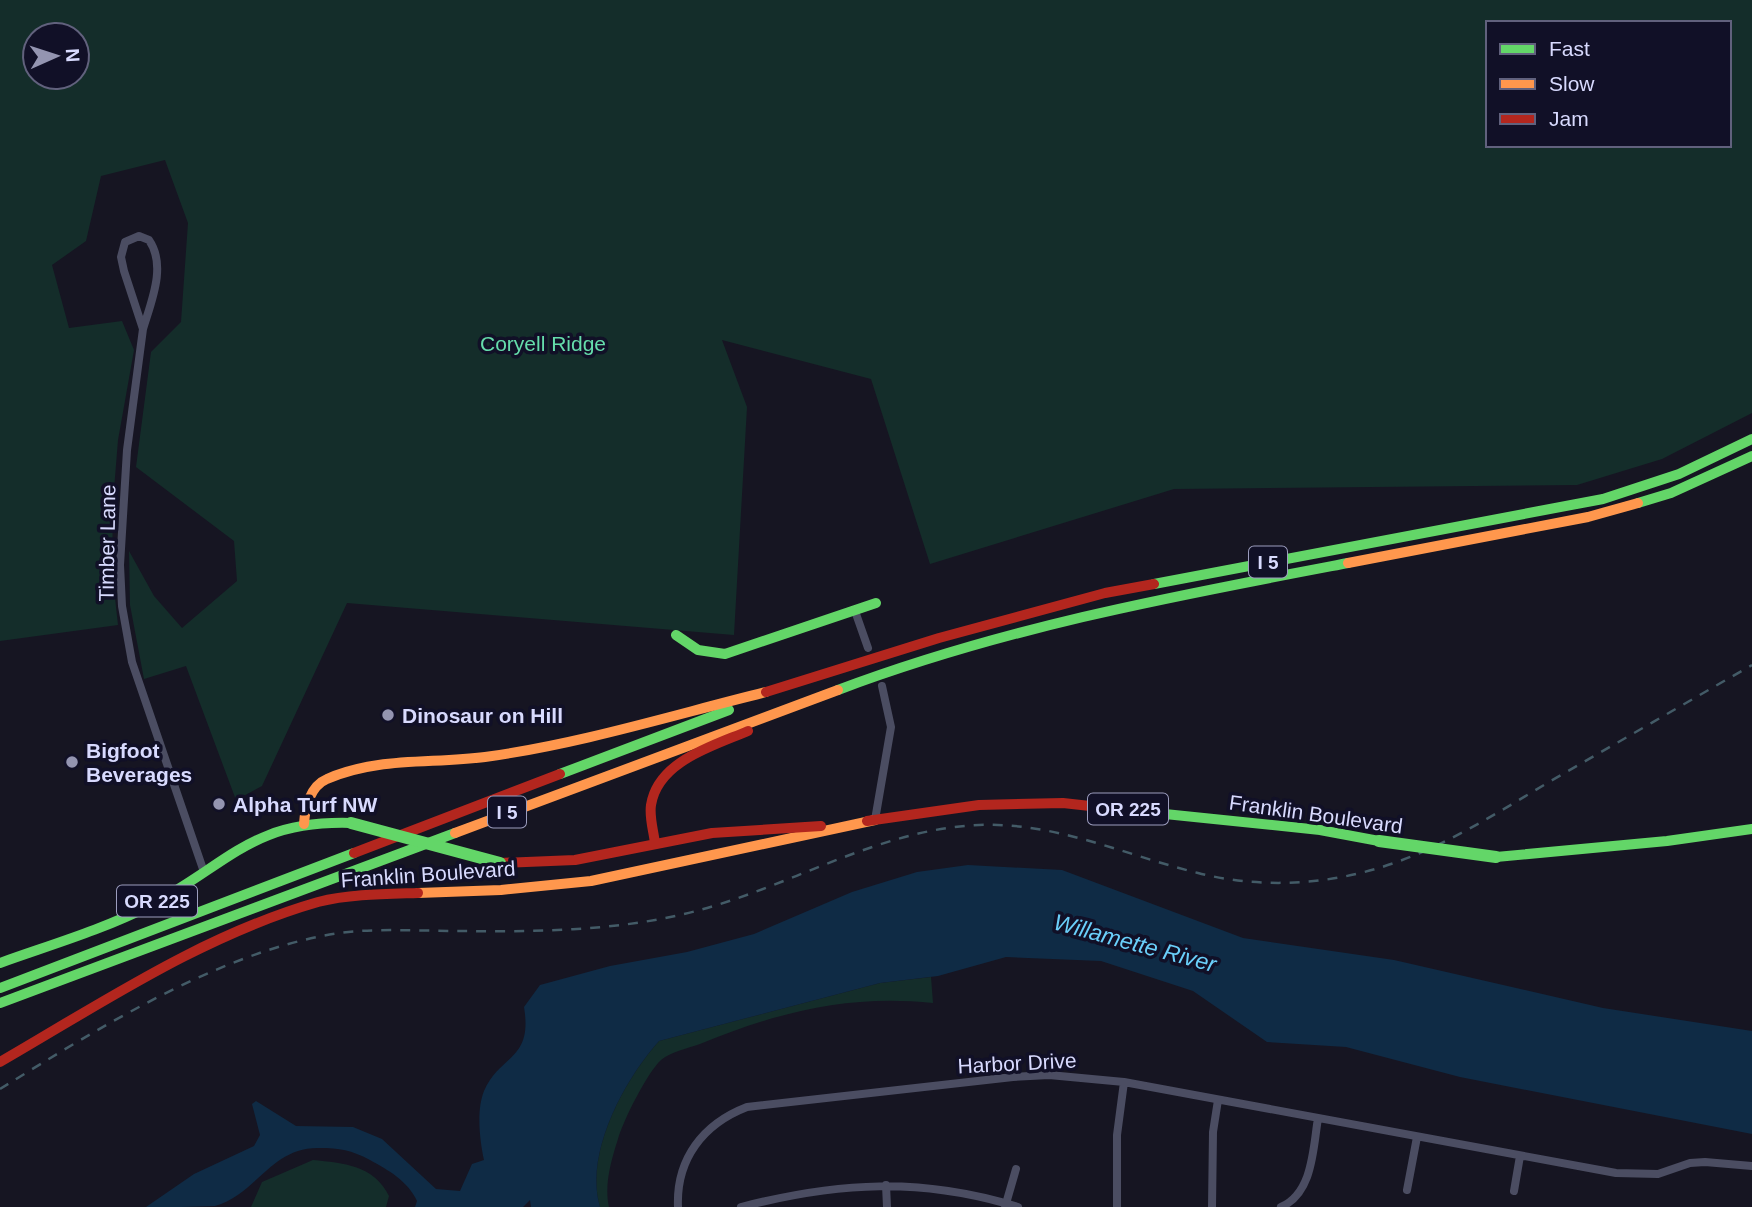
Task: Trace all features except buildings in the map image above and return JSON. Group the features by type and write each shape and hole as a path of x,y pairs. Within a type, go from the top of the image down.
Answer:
{"main road":[{"name":"I 5","path":"0,988 638,747 783,688 939,638 1105,593 1602,499 1668,479 1719,458 1752,439"},
{"name":"I 5","path":"0,1003 861,680 1015,631 1115,607 1588,517 1671,493 1752,456"},
{"path":"676,635 691,649 707,655 725,654 876,603"},
{"path":"645,870 656,857 651,806 655,792 674,768 697,754 861,680"},
{"path":"304,824 305,808 311,794 323,780 362,766 484,757 569,741 783,688"},
{"name":"Franklin Boulevard","path":"655,844 724,831 875,820 979,805 1063,803 1307,829 1496,857 1667,841 1752,829"},
{"name":"Franklin Boulevard","path":"0,1062 151,974 219,939 319,902 376,894 552,885 645,870 875,820"},
{"name":"OR 225","path":"0,963 148,907 204,872 230,851 280,829 304,824 331,821 351,823 500,863 558,864 655,844"}],"street":[{"name":"Timber Lane","path":"143,329 121,257 125,242 139,236 149,240 157,262 156,288 143,329 127,450 120,565 122,606 132,662 204,872"},
{"path":"855,611 868,648"},
{"path":"875,820 891,727 882,686"},
{"name":"Harbor Drive","path":"678,1207 679,1182 696,1142 727,1114 747,1107 1049,1075 1124,1082 1639,1176 1658,1174 1690,1163 1752,1166"},
{"path":"1118,1207 1117,1135 1124,1082"},
{"path":"1212,1207 1213,1132 1218,1100"},
{"path":"1281,1207 1293,1201 1302,1190 1318,1118"},
{"path":"1407,1190 1417,1137"},
{"path":"1514,1191 1520,1156"},
{"path":"1006,1205 1016,1169"},
{"path":"886,1185 887,1207"},
{"path":"741,1207 840,1187 886,1185 949,1189 1018,1207"},
{"path":"778,1198 780,1207"}],"green space":[{"name":"Coryell Ridge","path":"0,0 1752,0 1752,413 1662,459 1577,485 1174,489 930,564 871,379 722,340 747,407 734,635 347,603 262,786 236,800 186,666 144,679 130,605 129,551 154,596 182,628 237,581 234,541 136,467 151,352 181,322 188,223 165,160 101,176 86,241 52,265 69,328 122,321 134,350 118,440 113,502 112,571 118,625 0,641"},
{"path":"931,977 933,1003 872,1001 814,1008 758,1023 665,1057 649,1075 625,1121 609,1173 609,1207 600,1207 597,1186 602,1141 621,1097 659,1041 880,983"},
{"path":"313,1160 346,1165 366,1172 383,1186 389,1196 386,1207 251,1207 262,1182"}],"water":[{"name":"Willamette River","path":"968,865 1062,870 1243,938 1394,960 1603,1008 1752,1031 1752,1134 1460,1077 1346,1047 1267,1042 1193,991 1101,961 1006,957 938,976 880,983 659,1041 621,1097 602,1141 597,1186 600,1207 531,1207 530,1200 523,1207 415,1207 417,1201 413,1194 384,1168 351,1152 319,1148 288,1155 242,1192 215,1206 146,1207 194,1174 254,1146 260,1135 252,1104 256,1101 296,1126 353,1127 382,1139 436,1189 460,1191 472,1164 484,1160 479,1117 484,1091 498,1070 520,1048 526,1025 524,1007 540,985 610,966 687,952 754,934 852,892 917,872"}],"railway":[{"path":"0,1089 82,1039 172,990 265,951 312,938 371,930 517,931 573,929 657,920 721,904 867,849 941,829 979,825 1036,829 1090,841 1198,873 1237,880 1277,883 1317,881 1356,874 1407,858 1456,836 1752,665"}],"traffic: fast":[{"path":"1154,584 1603,499 1679,474 1752,439"},
{"path":"1638,503 1671,493 1752,456"},
{"path":"838,690 964,648 1090,615 1348,563"},
{"path":"676,635 698,650 725,654 876,603"},
{"path":"560,774 729,710"},
{"path":"1126,810 1320,830 1379,841"},
{"path":"0,963 131,915 264,837 317,824 351,823"},
{"path":"351,823 500,863"},
{"path":"1496,857 1667,841 1752,829"},
{"path":"0,1003 455,833"},
{"path":"1379,841 1496,857"},
{"path":"0,988 354,853"}],"traffic: slow":[{"path":"1348,563 1588,517 1638,503"},
{"path":"455,833 838,690"},
{"path":"304,824 307,805 316,787 321,782 346,772 385,764 465,759 521,751 591,737 766,692"},
{"path":"418,893 501,890 591,881 875,820"}],"traffic: jam":[{"path":"766,692 939,638 1105,593 1154,584"},
{"path":"655,844 651,805 664,777 689,757 748,731"},
{"path":"354,853 560,774"},
{"path":"867,821 979,805 1063,803 1126,810"},
{"path":"500,863 575,860 712,833 821,826"},
{"path":"0,1062 154,972 276,916 330,899 418,893"}],"place":[{"name":"Dinosaur on Hill","path":"388,715"},
{"name":"Bigfoot Beverages","path":"72,762"},
{"name":"Alpha Turf NW","path":"219,804"}]}
